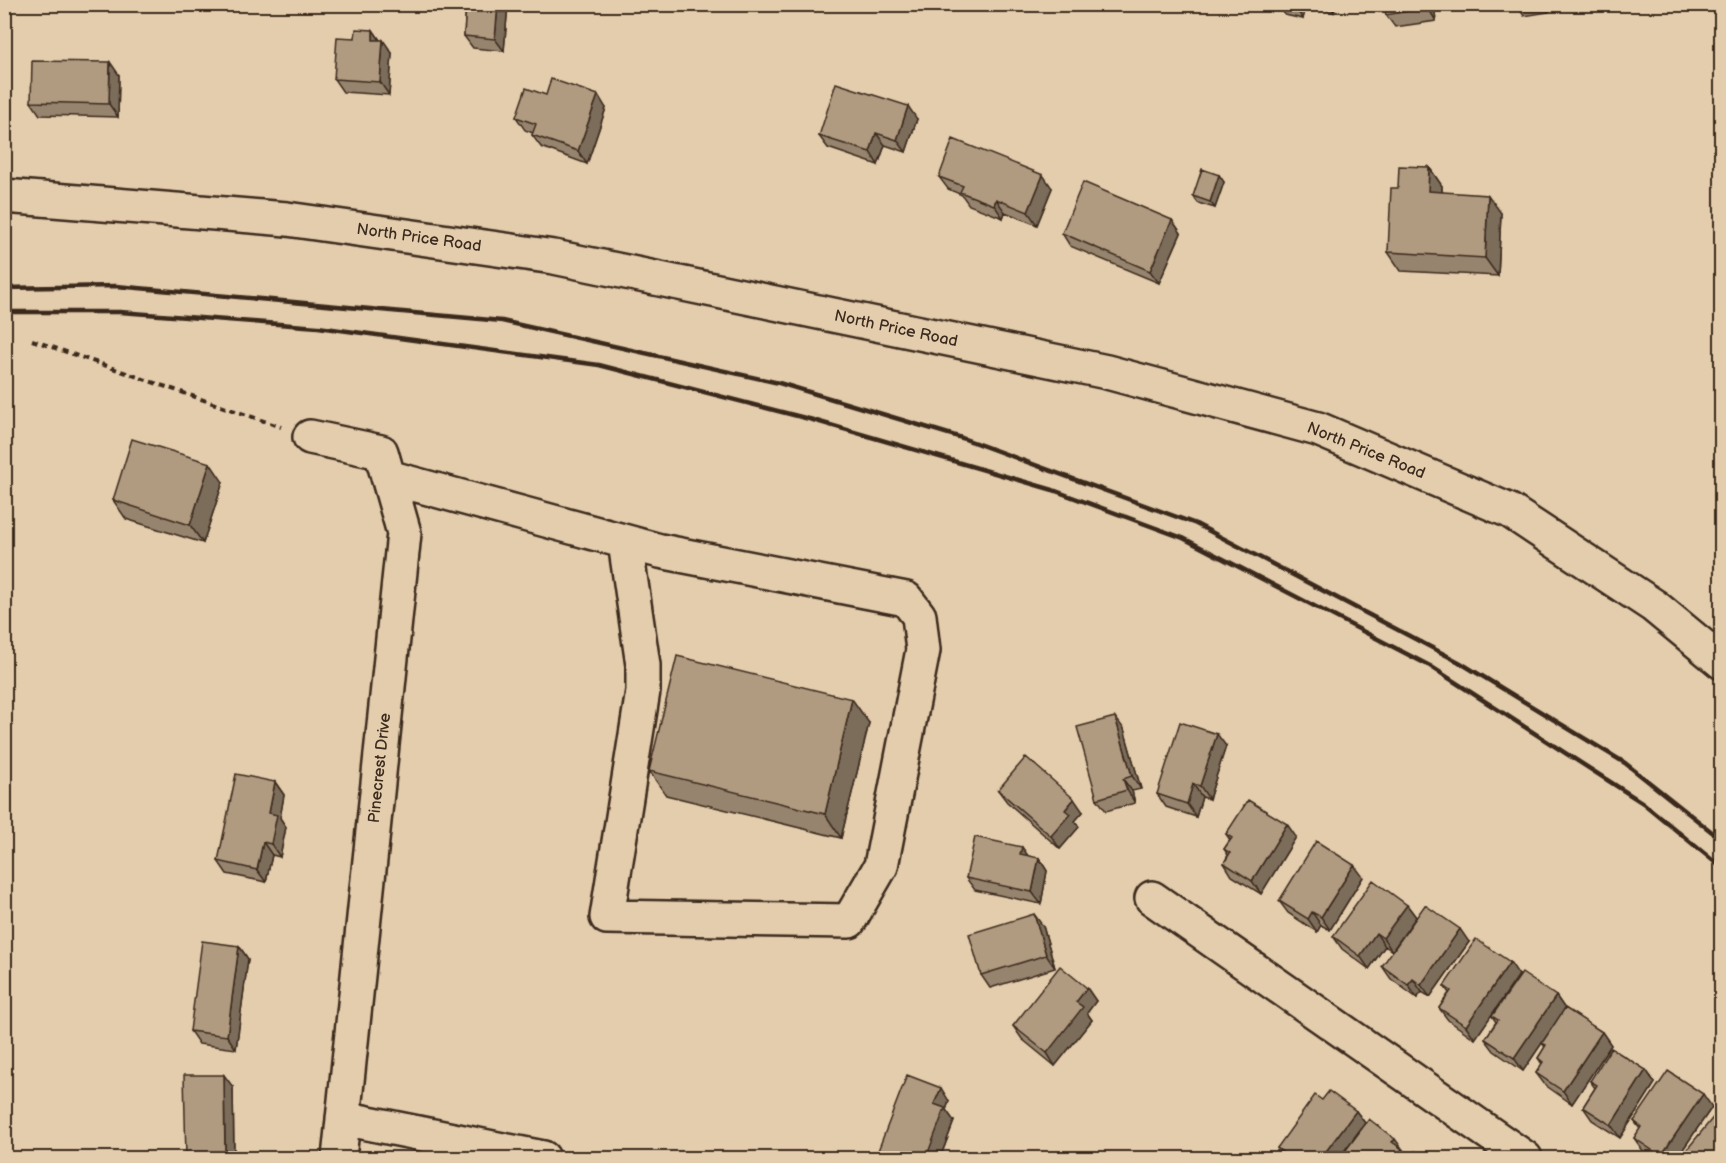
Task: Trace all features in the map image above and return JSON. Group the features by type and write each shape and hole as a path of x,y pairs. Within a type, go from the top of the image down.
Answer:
{"street":[{"name":"North Price Road","path":"4,196 287,219 554,257 1130,378 1318,429 1510,511 1654,606 1722,662"},
{"name":"Pinecrest Drive","path":"310,437 381,452 404,533 339,1158"},
{"path":"388,477 660,551 906,600 919,616 923,650 881,866 849,921 607,917 644,691 643,665 625,542"},
{"path":"1152,898 1525,1158"},
{"path":"343,1118 543,1158"}],"path":[{"path":"32,340 310,437"}],"building":[{"path":"466,4 498,4 495,39 464,36"},
{"path":"1384,4 1427,4 1428,8 1386,15"},
{"path":"356,29 373,30 373,40 383,40 380,82 334,79 337,37 355,38"},
{"path":"32,61 110,62 109,104 31,102"},
{"path":"551,79 598,95 578,151 532,135 536,124 516,117 526,88 546,95"},
{"path":"836,83 908,106 897,140 876,133 870,152 819,136"},
{"path":"953,139 1043,175 1028,212 996,199 994,205 960,192 963,186 939,177"},
{"path":"1399,166 1429,167 1428,191 1488,195 1485,258 1388,252 1391,188 1398,188"},
{"path":"1202,169 1219,175 1210,202 1193,196"},
{"path":"1083,182 1172,220 1150,271 1062,233"},
{"path":"132,439 210,463 190,525 113,500"},
{"path":"677,656 852,699 825,814 649,771"},
{"path":"1115,717 1132,776 1123,779 1127,790 1097,799 1077,727"},
{"path":"1180,722 1217,734 1200,786 1193,784 1187,804 1157,794"},
{"path":"1026,757 1074,799 1065,810 1070,814 1051,836 998,790"},
{"path":"236,774 275,782 269,813 277,815 271,844 263,842 257,870 218,861"},
{"path":"1248,800 1287,824 1252,881 1224,863 1230,853 1224,849 1232,838 1226,834"},
{"path":"975,837 1022,847 1020,854 1039,858 1032,892 966,878"},
{"path":"1316,841 1354,865 1321,917 1312,912 1308,919 1279,901"},
{"path":"1373,880 1407,905 1383,938 1376,933 1360,956 1333,936"},
{"path":"1425,905 1460,929 1421,985 1413,979 1408,985 1382,966"},
{"path":"1034,914 1046,955 981,975 969,934"},
{"path":"1476,939 1510,962 1466,1026 1439,1008 1451,991 1444,986"},
{"path":"202,941 239,946 227,1036 190,1031"},
{"path":"1060,966 1087,988 1076,1002 1083,1007 1047,1053 1013,1026"},
{"path":"1522,973 1556,996 1514,1058 1485,1039 1498,1020 1492,1016"},
{"path":"1565,1008 1602,1032 1563,1091 1536,1073 1543,1062 1538,1058 1546,1045 1542,1043"},
{"path":"1611,1048 1646,1070 1611,1125 1583,1107 1597,1085 1590,1081"},
{"path":"1668,1071 1703,1094 1661,1156 1634,1138 1641,1127 1634,1121"},
{"path":"184,1075 224,1075 225,1157 186,1158"},
{"path":"907,1075 941,1088 934,1104 945,1108 926,1158 911,1155 910,1158 876,1156"},
{"path":"1329,1091 1356,1111 1321,1158 1291,1158 1277,1148 1315,1095 1322,1100"},
{"path":"1720,1109 1722,1110 1722,1158 1680,1158"},
{"path":"1369,1119 1395,1139 1392,1142 1402,1149 1395,1158 1340,1158"},
{"path":"1415,1151 1426,1158 1410,1158"}],"railway":[{"path":"4,288 116,286 502,321 779,383 962,438 1196,524 1459,662 1625,763 1722,840"},
{"path":"4,312 120,312 318,327 599,365 813,420 1053,490 1183,538 1430,666 1643,803 1722,868"}]}
